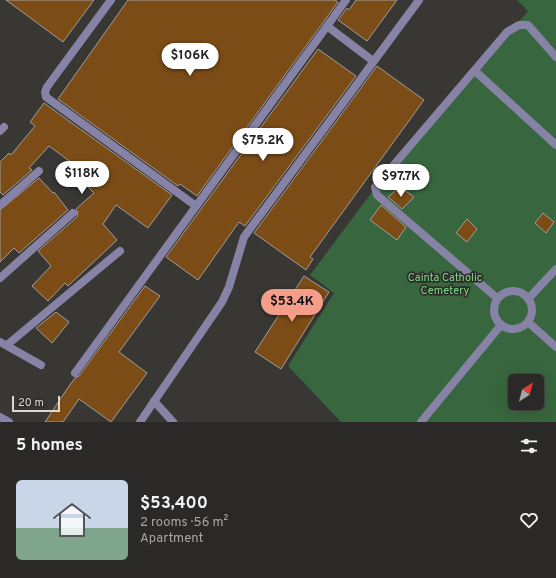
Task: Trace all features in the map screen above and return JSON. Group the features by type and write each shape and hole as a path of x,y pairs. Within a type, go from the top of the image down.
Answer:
{"street":[{"path":"111,0 47,87 45,92 46,97 196,206"},
{"path":"75,373 346,0"},
{"path":"140,422 222,302 229,287 244,237 419,0"},
{"path":"497,298 377,195 375,187 508,32 524,24 528,25 556,57"},
{"path":"327,26 374,61"},
{"path":"475,71 556,145"},
{"path":"0,205 39,171"},
{"path":"0,278 73,213"},
{"path":"40,364 3,344 120,251"},
{"path":"528,298 556,269"},
{"path":"513,290 524,294 528,298 532,310 528,322 519,328 513,329 501,325 494,316 493,310 497,298 507,291 513,290"},
{"path":"528,322 556,347"},
{"path":"420,422 501,325"},
{"path":"154,402 173,422"},
{"path":"0,417 8,422"}],"green space":[{"name":"Cainta Catholic Cemetery","path":"517,0 556,0 556,422 341,422 288,366 334,293 310,275 372,192 439,117 528,11"}],"building":[{"path":"6,0 94,0 63,42"},
{"path":"128,0 335,0 338,2 197,196 180,184 178,186 58,99"},
{"path":"356,0 397,0 367,41 338,20 347,8 349,10"},
{"path":"318,49 356,76 245,226 239,222 198,280 166,257"},
{"path":"377,66 424,100 310,257 313,259 306,270 254,233"},
{"path":"44,103 172,195 148,228 116,205 103,224 117,240 68,286 65,283 48,301 32,286 51,266 38,251 77,217 78,212 76,209 94,193 69,168 72,163 49,146 29,168 32,170 3,195 0,192 0,162 9,153 11,155 35,126 30,122"},
{"path":"39,178 53,193 54,192 68,210 19,253 14,248 0,262 0,210"},
{"path":"400,187 414,197 402,209 388,197"},
{"path":"381,205 406,227 397,240 370,220"},
{"path":"543,213 554,222 546,233 535,223"},
{"path":"467,219 477,229 467,242 456,233"},
{"path":"304,276 329,292 281,369 255,352"},
{"path":"145,286 160,296 119,352 147,373 111,422 79,399 63,422 45,422 75,378 79,376"},
{"path":"56,312 69,322 52,343 36,328"}]}
